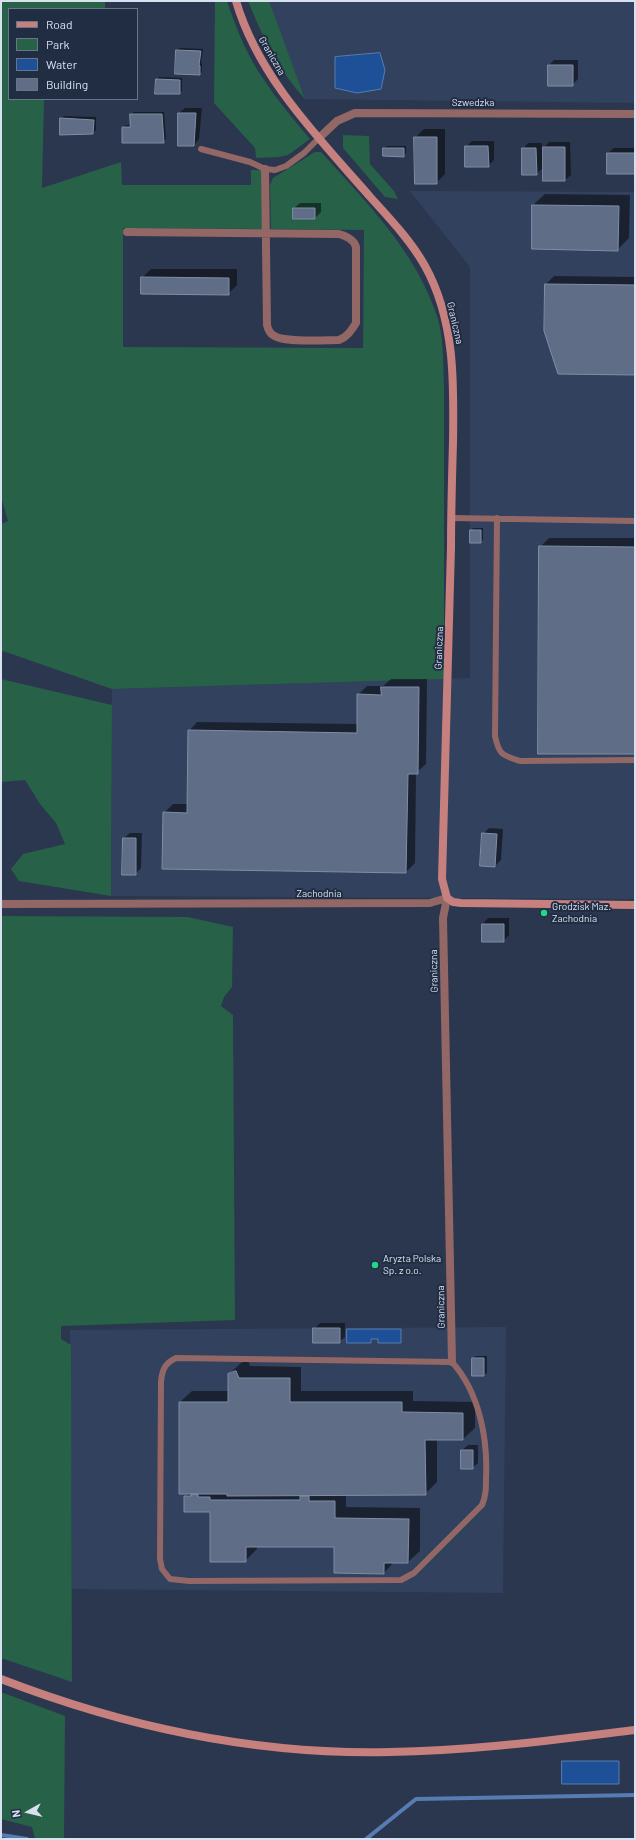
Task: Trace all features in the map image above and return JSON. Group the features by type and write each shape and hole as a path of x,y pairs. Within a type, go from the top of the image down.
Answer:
{"street":[{"name":"Graniczna","path":"236,1 246,31 268,72 319,138 413,248 424,266 438,297 446,322 453,364 451,518 442,879 447,898 443,918 452,1362"},
{"name":"Szwedzka","path":"319,138 343,117 361,112 635,114"},
{"path":"127,232 266,234 339,234 346,236 356,243 356,323 352,330 344,338 339,340 283,339 272,335 268,331 267,324 266,234 266,169"},
{"name":"Zachodnia","path":"1,904 430,903 447,898 453,902 461,903 635,906"},
{"path":"1,1679 62,1701 133,1722 201,1737 278,1748 354,1752 425,1751 495,1747 635,1730"}],"lane":[{"path":"200,149 250,162 266,169 275,170 286,166 304,153 319,138"},
{"path":"451,518 635,521"},
{"path":"497,518 495,736 498,749 506,756 520,761 635,760"},
{"path":"176,1358 452,1362 461,1372 468,1385 480,1420 487,1457 485,1498 482,1505 475,1513 408,1578 389,1581 189,1581 170,1579 165,1574 160,1559 161,1382 162,1371 168,1361 176,1358"}],"shaded area":[{"path":"268,1 635,1 635,103 305,99"},
{"path":"410,191 635,192 635,899 111,896 112,689 470,678 470,267"},
{"path":"506,1327 503,1593 72,1589 70,1330"}],"green space":[{"path":"1,1 105,1 105,8 8,8 8,100 44,100 42,188 121,162 122,185 251,185 251,170 261,170 263,229 123,228 123,347 363,348 364,230 271,229 270,185 273,178 315,152 321,152 372,208 402,248 428,292 439,324 443,359 444,679 112,689 3,651 1,653 1,524 8,521 1,497"},
{"path":"215,1 227,1 242,42 258,71 280,103 310,139 288,155 256,158 255,148 214,103"},
{"path":"248,1 269,1 305,99 295,88 272,53 259,28"},
{"path":"343,135 369,136 370,164 394,191 398,199 385,197 343,148"},
{"path":"1,679 112,705 111,896 19,881 11,869 23,854 65,844 56,823 40,804 25,780 1,782"},
{"path":"1,916 188,917 233,927 232,987 224,997 221,1006 233,1015 235,1320 61,1326 61,1339 71,1345 72,1682 1,1658"},
{"path":"1,1692 65,1716 64,1839 35,1839 32,1827 1,1819"}],"water":[{"path":"380,53 385,70 381,89 357,93 335,88 335,57"},
{"path":"347,1329 401,1329 401,1343 378,1343 378,1339 371,1339 371,1343 347,1343"},
{"path":"562,1761 619,1761 619,1784 562,1784"}],"building":[{"path":"176,50 201,51 199,65 200,75 175,74"},
{"path":"548,65 573,65 573,86 548,86"},
{"path":"156,79 180,80 180,94 155,94"},
{"path":"178,113 196,113 194,146 178,146"},
{"path":"130,114 162,114 164,143 122,143 122,127 130,127"},
{"path":"60,118 94,120 93,134 60,135"},
{"path":"414,137 437,137 437,184 415,184"},
{"path":"465,146 488,146 489,167 465,167"},
{"path":"543,147 565,147 565,181 543,181"},
{"path":"383,148 404,148 404,157 383,156"},
{"path":"522,148 536,148 537,175 522,175"},
{"path":"607,153 635,153 635,174 607,174"},
{"path":"532,205 619,206 618,251 532,249"},
{"path":"293,208 315,208 315,219 293,219"},
{"path":"141,277 229,278 229,295 141,294"},
{"path":"545,284 635,285 635,375 558,374 544,331"},
{"path":"470,530 481,530 481,543 470,543"},
{"path":"539,546 635,547 635,754 538,754"},
{"path":"381,687 419,687 418,774 408,774 406,873 162,869 163,812 187,813 188,730 357,733 357,694 381,695"},
{"path":"482,833 497,834 495,867 480,866"},
{"path":"123,838 136,838 136,875 122,875"},
{"path":"482,924 504,924 504,942 482,942"},
{"path":"313,1328 340,1328 340,1343 313,1343"},
{"path":"472,1358 484,1358 484,1376 472,1376"},
{"path":"236,1371 239,1378 290,1378 290,1402 402,1402 402,1412 463,1413 463,1440 425,1440 426,1495 227,1496 227,1494 179,1494 179,1402 228,1402 228,1374"},
{"path":"461,1450 473,1450 473,1469 461,1469"},
{"path":"191,1494 198,1494 198,1497 210,1497 210,1500 300,1500 300,1496 309,1496 309,1501 335,1501 335,1518 409,1519 408,1563 384,1563 384,1574 334,1573 334,1547 246,1547 246,1562 210,1562 210,1512 184,1512 184,1496 191,1496"}],"waterway":[{"path":"366,1839 416,1799 635,1795"},
{"path":"1,1835 27,1839"}],"place":[{"name":"Grodzisk Maz. Zachodnia","path":"544,913"},
{"name":"Aryzta Polska Sp. z o.o.","path":"375,1265"}]}
